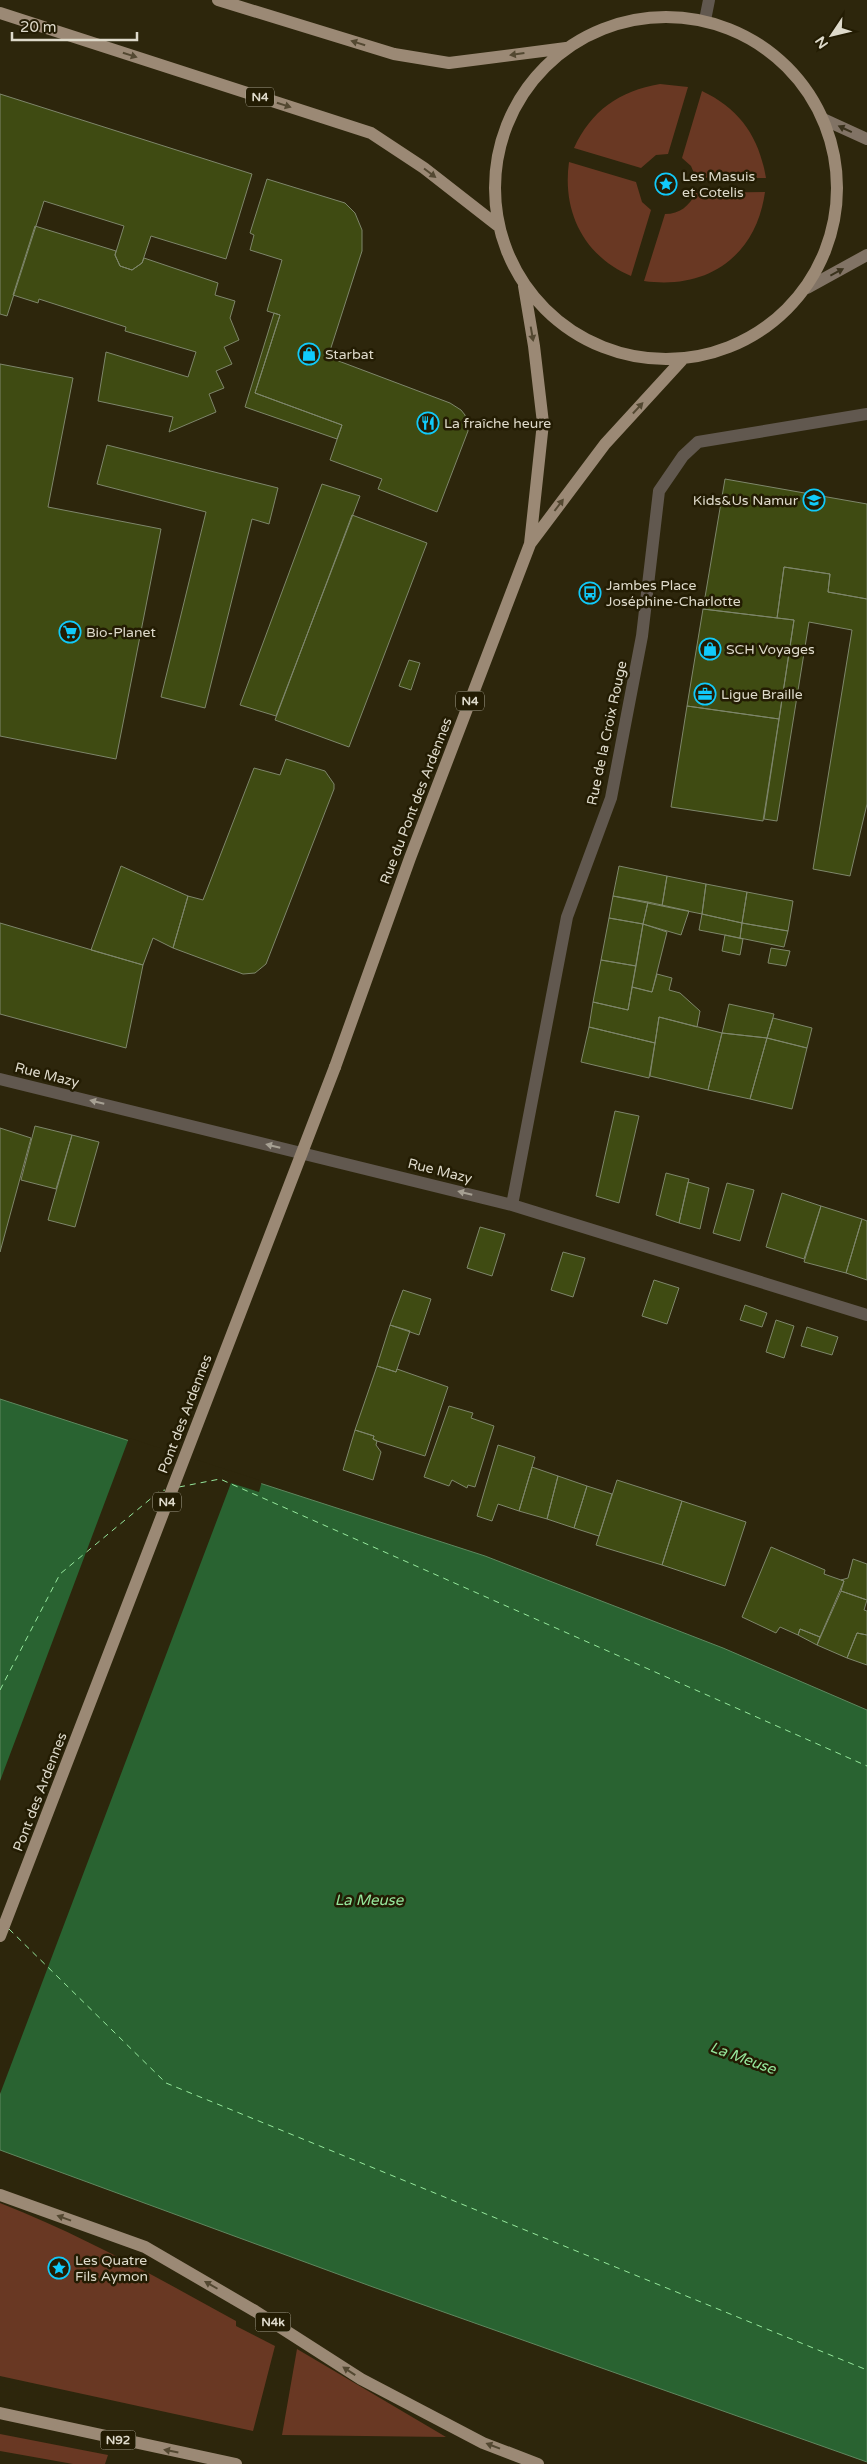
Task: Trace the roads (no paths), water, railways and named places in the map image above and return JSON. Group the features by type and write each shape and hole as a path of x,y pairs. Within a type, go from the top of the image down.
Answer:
{"main road":[{"path":"218,0 394,54 449,63 566,48"},
{"name":"N4","path":"0,13 371,133 424,168 497,225"},
{"path":"656,16 704,20 742,34 776,55 803,85 823,118 836,161 838,206 828,249 807,288 773,324 730,349 682,360 622,355 566,329 524,286 508,257 497,225 494,175 505,126 530,82 566,48 609,26 656,16"},
{"path":"823,118 867,139"},
{"path":"807,288 867,256"},
{"name":"Rue du Pont des Ardennes","path":"355,1014 410,858 530,544 543,423 524,286"},
{"name":"Rue du Pont des Ardennes","path":"530,544 605,444 682,360"},
{"name":"Pont des Ardennes","path":"0,1936 355,1014"},
{"name":"N4k","path":"0,2195 145,2247 255,2311 362,2379 483,2442 538,2464"},
{"name":"N92","path":"0,2413 236,2464"}],"street":[{"path":"704,20 709,0"},
{"name":"Rue de la Croix Rouge","path":"512,1205 566,917 611,798 642,636 659,491 683,456 698,442 867,414"},
{"name":"Rue Mazy","path":"0,1079 512,1205 867,1315"}],"water":[{"name":"La Meuse","path":"0,1399 485,1556 723,1648 867,1710 867,2462 373,2287 0,2150"}],"place":[{"name":"Les Masuis et Cotelis","path":"666,184"},
{"name":"Starbat","path":"309,354"},
{"name":"La fraîche heure","path":"428,423"},
{"name":"Kids&Us Namur","path":"814,500"},
{"name":"Jambes Place Joséphine-Charlotte","path":"590,593"},
{"name":"Bio-Planet","path":"70,632"},
{"name":"SCH Voyages","path":"710,649"},
{"name":"Ligue Braille","path":"705,694"},
{"name":"Les Quatre Fils Aymon","path":"59,2268"}]}
